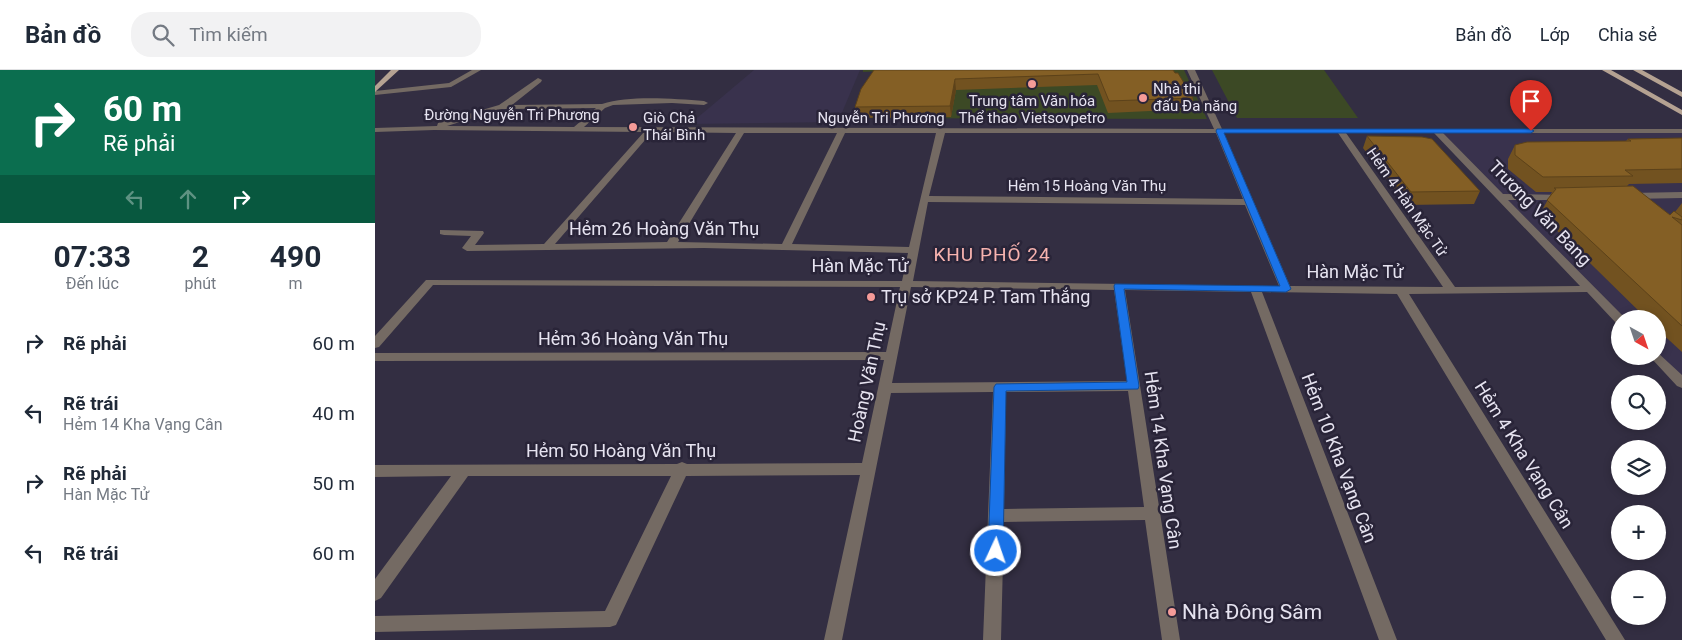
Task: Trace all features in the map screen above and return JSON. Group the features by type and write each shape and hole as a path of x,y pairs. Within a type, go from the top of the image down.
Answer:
{"main road":[{"path":"375,91 395,70"},
{"path":"1606,70 1682,113"},
{"path":"1637,70 1680,92"}],"street":[{"path":"375,91 451,85 477,70"},
{"path":"1191,70 1250,202 1286,289"},
{"path":"502,107 538,80"},
{"path":"434,128 459,118 502,107 602,106 621,102 671,101 704,103"},
{"path":"576,129 592,117 602,106"},
{"name":"Đường Nguyễn Tri Phương","path":"375,130 434,128 650,130"},
{"path":"547,247 650,130"},
{"name":"Nguyễn Tri Phương","path":"650,130 1682,131"},
{"name":"Hẻm 4 Hàn Mặc Tử","path":"1340,130 1451,290"},
{"path":"671,245 741,131"},
{"path":"786,246 842,131"},
{"name":"Hoàng Văn Thụ","path":"833,640 924,199 941,131"},
{"name":"Trương Văn Bang","path":"1436,131 1611,311"},
{"path":"1615,196 1682,195"},
{"path":"1500,197 1577,196"},
{"path":"1635,196 1648,207"},
{"name":"Hẻm 15 Hoàng Văn Thụ","path":"924,199 1250,202"},
{"name":"Hẻm 26 Hoàng Văn Thụ","path":"444,232 479,233 467,248 671,245 914,250"},
{"name":"Hàn Mặc Tử","path":"375,344 430,282 907,284 1401,291 1590,289"},
{"name":"Hẻm 14 Kha Vạng Cân","path":"1119,286 1171,640"},
{"name":"Hẻm 10 Kha Vạng Cân","path":"1255,289 1388,640"},
{"name":"Hẻm 4 Kha Vạng Cân","path":"1401,291 1616,640"},
{"name":"Hẻm 36 Hoàng Văn Thụ","path":"375,357 892,356"},
{"path":"1665,365 1680,379"},
{"path":"885,388 1133,386"},
{"path":"992,640 1000,387"},
{"path":"375,624 610,620 681,468"},
{"name":"Hẻm 50 Hoàng Văn Thụ","path":"375,471 868,469"},
{"path":"375,593 464,470"},
{"path":"997,516 1152,513"}],"shaded area":[{"path":"754,70 860,70 838,122 690,124"},
{"path":"1436,131 1682,131 1682,383 1665,365 1666,310 1611,310"}],"green space":[{"name":"Trung tâm Văn hóa Thể thao Vietsovpetro","path":"863,70 1184,70 1207,119 851,118 883,71 863,72"},
{"path":"1212,70 1324,70 1358,118 1237,118"}],"building":[{"path":"874,70 1173,70 1175,73 1178,73 1193,98 1109,101 1098,74 955,79 950,106 855,107 861,89"},
{"path":"1367,136 1422,137 1432,139 1480,191 1411,192"},
{"path":"1682,138 1682,169 1625,170 1633,176 1543,177 1515,155 1515,145 1527,142 1631,141 1628,139"},
{"path":"1633,186 1670,215 1674,211 1682,217 1682,220 1672,217 1682,225 1682,326 1547,200 1556,189 1554,188"}],"place":[{"name":"Trung tâm Văn hóa Thể thao Vietsovpetro","path":"1032,84"},
{"name":"Nhà thi đấu Đa năng","path":"1143,98"},
{"name":"Giò Chả Thái Bình","path":"633,127"},
{"name":"Trụ sở KP24 P. Tam Thắng","path":"871,297"},
{"name":"Nhà Đông Sâm","path":"1172,612"}],"district":[{"name":"KHU PHỐ 24","path":"992,254"}],"route":[{"path":"996,551 1000,387 1133,386 1119,286 1286,289 1219,131 1531,131"}]}
